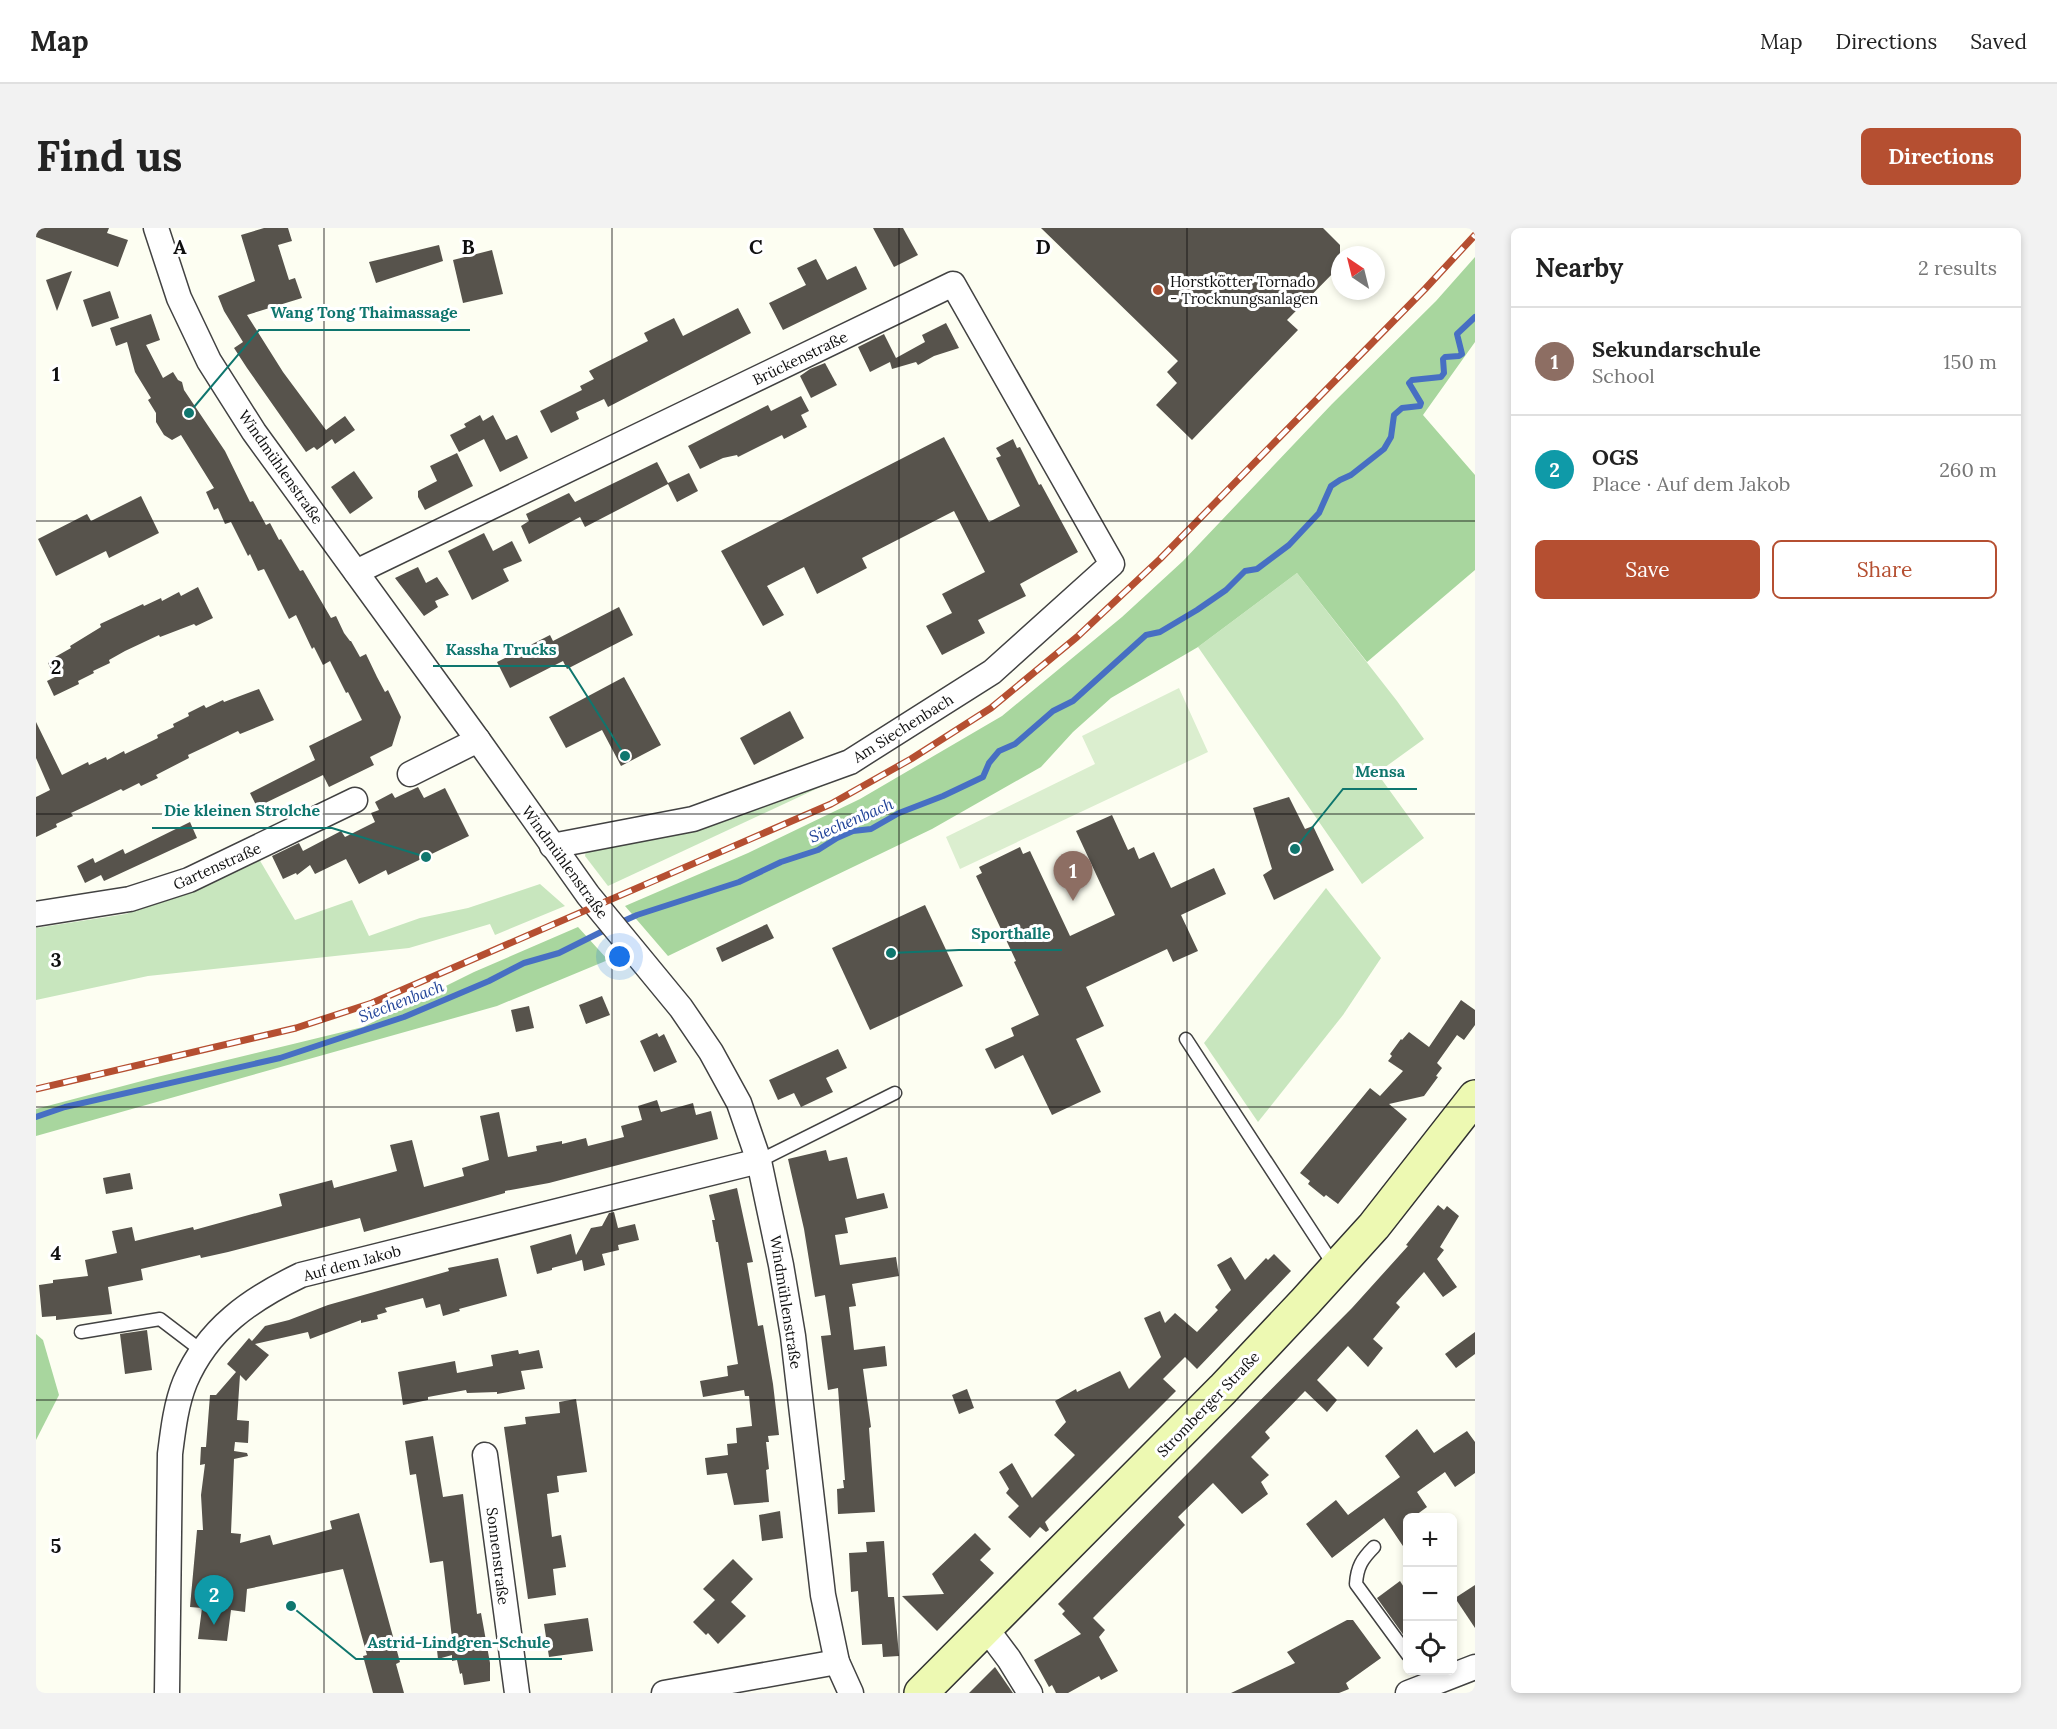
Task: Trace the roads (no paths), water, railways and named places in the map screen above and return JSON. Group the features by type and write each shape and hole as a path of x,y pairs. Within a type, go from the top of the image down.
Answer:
{"main road":[{"name":"Stromberger Straße","path":"921,1693 1223,1389 1336,1269 1374,1226 1475,1097"}],"street":[{"name":"Windmühlenstraße","path":"156,228 179,298 209,361 254,432 478,740 552,846 620,936 681,1008 711,1052 739,1103 759,1161 782,1266 793,1336 823,1595 837,1662 851,1693"},
{"name":"Brückenstraße","path":"356,572 953,284 1112,564"},
{"name":"Am Siechenbach","path":"552,846 693,819 850,762 992,672 1112,564"},
{"path":"410,774 478,740"},
{"name":"Gartenstraße","path":"36,914 130,899 189,880 355,800"},
{"name":"Auf dem Jakob","path":"167,1693 170,1454 175,1421 185,1382 202,1351 223,1325 244,1306 301,1275 759,1161"},
{"name":"Sonnenstraße","path":"485,1455 517,1693"},
{"path":"985,1627 1009,1659 1029,1693"},
{"path":"664,1693 837,1662"},
{"path":"1421,1685 1475,1667"}],"lane":[{"path":"1186,1040 1336,1269"},
{"path":"759,1161 895,1093"},
{"path":"81,1332 160,1319 202,1351"},
{"path":"1374,1547 1361,1561 1356,1584 1403,1649"}],"waterway":[{"name":"Siechenbach","path":"619,923 739,882 781,862 818,850 853,831 871,829 899,813 983,777 989,763 999,751 1015,744 1053,711 1073,701 1146,635 1160,632 1197,610 1226,590 1245,571 1257,569 1289,545 1319,513 1331,486 1351,475 1384,449 1391,437 1394,415 1402,408 1420,406 1421,403 1409,383 1412,380 1441,377 1444,373 1443,359 1462,354 1457,334 1475,317"},
{"name":"Siechenbach","path":"36,1117 65,1107 280,1058 404,1017 489,981 524,963 559,953 607,929"}],"railway":[{"path":"36,1089 296,1028 372,1003 831,804 911,759 991,708 1077,637 1160,559 1475,235"}],"place":[{"name":"Horstkötter Tornado - Trocknungsanlagen","path":"1158,290"},
{"name":"Wang Tong Thaimassage","path":"189,413"},
{"name":"Kassha Trucks","path":"625,756"},
{"name":"Mensa","path":"1295,849"},
{"name":"Die kleinen Strolche","path":"426,857"},
{"name":"Sekundarschule","path":"1073,901"},
{"name":"Sporthalle","path":"891,953"},
{"name":"Astrid-Lindgren-Schule","path":"291,1606"},
{"name":"OGS","path":"214,1625"}]}
